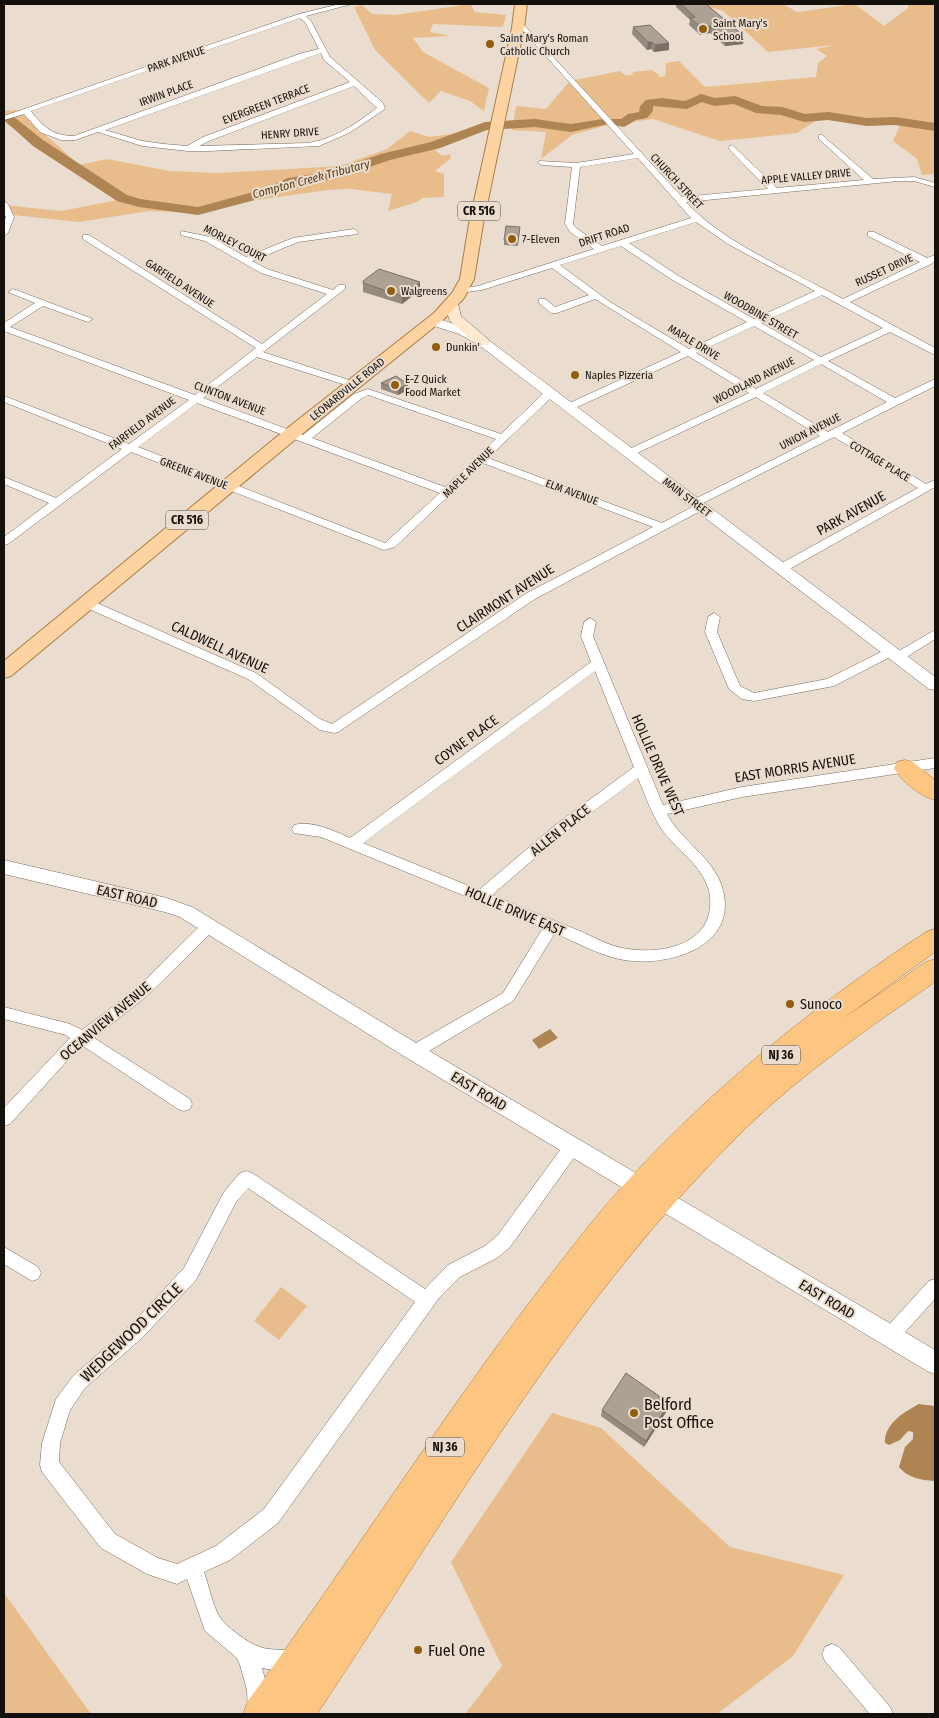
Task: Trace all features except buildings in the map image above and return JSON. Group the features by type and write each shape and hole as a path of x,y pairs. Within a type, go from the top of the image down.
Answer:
{"highway":[{"path":"905,768 935,792"},
{"name":"NJ 36","path":"296,1714 517,1380 616,1250 650,1193 702,1126 784,1052 856,992 935,939"},
{"name":"NJ 36","path":"259,1714 300,1659 510,1351 560,1285 650,1193 785,1076 935,969"}],"main road":[{"name":"LEONARDVILLE ROAD","path":"4,671 228,486 299,436 352,384 432,321 462,291 467,278 476,224 519,23 521,4"},
{"path":"451,304 455,318 483,342"}],"street":[{"name":"PARK AVENUE","path":"4,118 322,8 349,4"},
{"name":"HENRY DRIVE","path":"98,130 139,144 188,149 326,141 381,109 380,105 332,64 321,51 308,21 301,15"},
{"name":"CHURCH STREET","path":"519,23 697,219 731,242 935,352"},
{"name":"IRWIN PLACE","path":"26,111 39,127 60,137 75,138 305,55 321,51"},
{"name":"EVERGREEN TERRACE","path":"188,149 206,139 354,83"},
{"path":"822,137 870,182"},
{"path":"732,147 775,190"},
{"path":"542,163 576,165 638,156"},
{"path":"576,165 569,224 573,230 600,248"},
{"name":"APPLE VALLEY DRIVE","path":"679,200 911,179 935,185"},
{"path":"4,204 10,217 4,233"},
{"name":"DRIFT ROAD","path":"462,291 475,289 600,248 697,219"},
{"path":"244,261 296,240 354,232"},
{"name":"MORLEY COURT","path":"184,233 208,239 264,271 338,290"},
{"path":"870,234 932,260"},
{"name":"GARFIELD AVENUE","path":"86,237 259,350 352,384"},
{"name":"WOODBINE STREET","path":"621,242 674,277 752,323 894,402"},
{"name":"RUSSET DRIVE","path":"843,302 932,260"},
{"name":"MAPLE DRIVE","path":"552,264 596,296 756,393 831,435"},
{"name":"FAIRFIELD AVENUE","path":"4,542 130,449 338,290"},
{"path":"568,407 823,291"},
{"path":"13,292 88,319"},
{"path":"542,301 554,311 596,296"},
{"path":"4,327 43,302"},
{"name":"MAIN STREET","path":"432,321 463,331 483,342 935,685"},
{"name":"CLINTON AVENUE","path":"4,327 448,492"},
{"name":"WOODLAND AVENUE","path":"629,452 891,328"},
{"name":"UNION AVENUE","path":"698,505 935,382"},
{"path":"299,436 358,396 368,392 502,438"},
{"name":"MAPLE AVENUE","path":"384,547 392,545 550,394"},
{"name":"GREENE AVENUE","path":"4,399 384,547"},
{"name":"COTTAGE PLACE","path":"831,435 930,486"},
{"name":"ELM AVENUE","path":"481,459 651,521 661,527"},
{"path":"4,480 56,502"},
{"name":"PARK AVENUE","path":"782,568 930,486"},
{"name":"CLAIRMONT AVENUE","path":"334,728 531,596 661,527 698,505"},
{"name":"CALDWELL AVENUE","path":"86,603 252,676 316,722 324,727 334,728"},
{"path":"714,617 711,632 714,642 735,689 746,696 762,696 830,684 935,634"},
{"name":"HOLLIE DRIVE WEST","path":"590,622 587,630 588,636 664,822 712,879 717,893 717,910"},
{"name":"COYNE PLACE","path":"353,843 598,663"},
{"name":"EAST MORRIS AVENUE","path":"660,811 742,792 935,763"},
{"name":"ALLEN PLACE","path":"481,897 502,877 598,799 641,769"},
{"name":"HOLLIE DRIVE EAST","path":"299,829 323,832 353,843 618,953 632,956 657,957 675,953 693,945 712,924 717,910"},
{"name":"EAST ROAD","path":"4,867 177,908 572,1147 935,1363"},
{"name":"OCEANVIEW AVENUE","path":"4,1118 69,1048 142,993 209,926"},
{"path":"414,1052 508,997 552,926"},
{"path":"4,1013 64,1028 82,1037 184,1104"},
{"name":"WEDGEWOOD CIRCLE","path":"427,1300 246,1178 230,1197 186,1279 137,1330 79,1382 62,1405 51,1443 49,1465 108,1541 154,1567 177,1574 223,1553 271,1516 427,1300 454,1270 491,1252 504,1241 572,1147"},
{"path":"4,1255 32,1273"},
{"path":"890,1336 935,1286"},
{"path":"193,1567 212,1624 238,1648 258,1657 279,1661 300,1659"},
{"path":"245,1652 255,1676 258,1690 259,1714"},
{"path":"832,1654 883,1714"}],"shaded area":[{"path":"471,4 475,12 506,15 503,27 433,24 430,32 451,36 413,38 423,52 489,88 484,111 470,101 441,91 429,103 375,50 354,7 362,5 372,14 395,15"},
{"path":"699,4 783,4 797,12 855,4 884,26 908,8 909,4 935,4 935,174 922,175 917,159 893,141 900,125 819,119 797,133 720,141 653,119 608,125 572,135 541,159 546,132 512,130 516,106 546,109 570,81 620,71 626,76 634,74 632,72 652,70 659,77 665,76 666,63 679,61 705,87 816,77 818,63 827,56 816,49 834,45 768,52 723,11"},
{"path":"4,109 7,111 18,110 79,165 107,159 170,171 217,173 340,166 387,149 410,131 429,137 458,133 463,139 435,150 442,156 450,154 451,158 435,171 444,174 444,197 423,198 417,202 388,211 392,194 351,189 328,190 205,207 202,213 149,211 79,222 4,214 4,205 61,211 118,200 4,122"},
{"path":"550,1029 558,1038 539,1049 532,1040"},
{"path":"281,1287 307,1306 279,1340 254,1321"},
{"path":"919,1404 935,1406 934,1481 911,1476 899,1467 905,1447 913,1439 913,1432 908,1431 900,1440 889,1445 885,1443 891,1424 901,1415"},
{"path":"552,1413 601,1428 730,1547 844,1575 793,1656 717,1714 465,1714 502,1666 451,1562"},
{"path":"4,1593 91,1714 4,1714"}],"waterway":[{"name":"Compton Creek Tributary","path":"613,122 624,123 632,117 643,115 647,111 646,106 650,103 662,102 687,105 701,98 714,102 735,100 760,110 782,111 804,118 828,116 867,122 895,121 935,127"},
{"name":"Compton Creek Tributary","path":"10,120 38,143 122,198 139,203 198,211 269,192 293,181 329,176 386,157 435,145 485,126 535,123 571,128 603,123"}],"place":[{"name":"Saint Mary's School","path":"703,29"},
{"name":"Saint Mary's Roman Catholic Church","path":"490,44"},
{"name":"7-Eleven","path":"512,239"},
{"name":"Walgreens","path":"391,291"},
{"name":"Dunkin'","path":"436,347"},
{"name":"Naples Pizzeria","path":"575,375"},
{"name":"E-Z Quick Food Market","path":"395,385"},
{"name":"Sunoco","path":"790,1004"},
{"name":"Belford Post Office","path":"634,1413"},
{"name":"Fuel One","path":"418,1650"}]}
